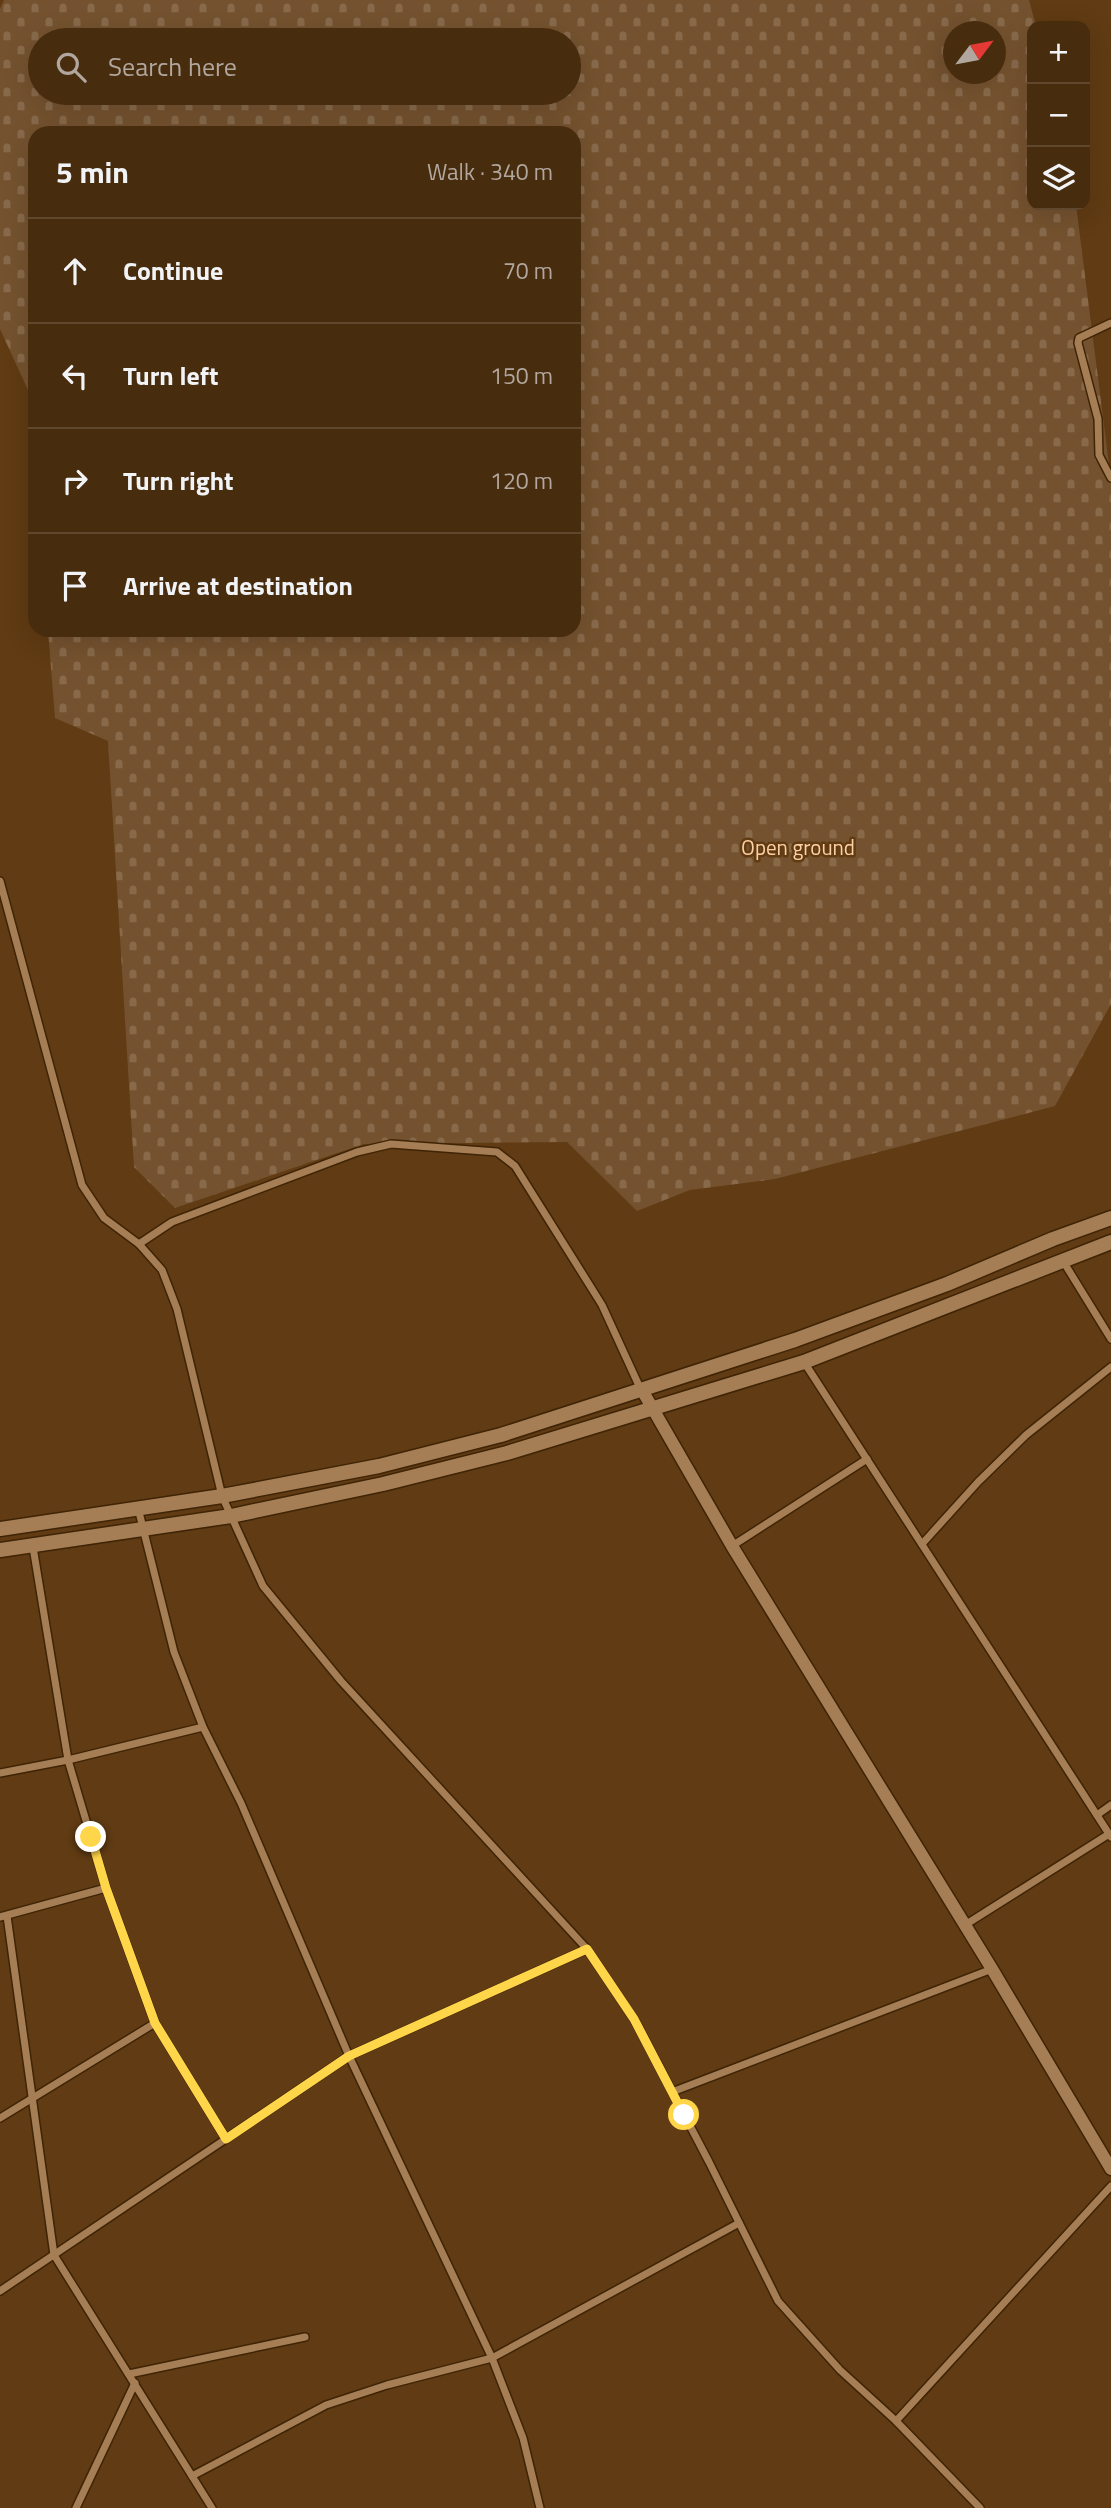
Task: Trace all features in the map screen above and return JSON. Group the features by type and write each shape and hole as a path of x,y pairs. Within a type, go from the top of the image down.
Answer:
{"main road":[{"path":"0,1529 222,1496 391,1463 501,1435 808,1336 1111,1218"},
{"path":"0,1550 231,1516 495,1457 652,1411 804,1362 1111,1242"}],"street":[{"path":"1111,323 1079,338 1078,343 1098,419 1099,455 1111,478"},
{"path":"0,881 82,1185 104,1218 139,1244 162,1270 177,1310 222,1496 262,1586 341,1681 587,1949 634,2019 778,2301 840,2371 896,2421 980,2508"},
{"path":"139,1244 172,1222 356,1152 391,1144 497,1152 515,1166 602,1305 652,1411 732,1546 992,1969 1111,2169"},
{"path":"1062,1261 1111,1339"},
{"path":"804,1362 1110,1835 964,1926"},
{"path":"922,1544 978,1482 1026,1435 1111,1367"},
{"path":"732,1546 867,1459"},
{"path":"138,1508 174,1652 203,1727 241,1803 349,2056 492,2358 523,2438 540,2508"},
{"path":"33,1547 68,1760 106,1888 155,2023 226,2139"},
{"path":"0,1773 68,1760 203,1727"},
{"path":"1097,1815 1111,1805"},
{"path":"106,1888 3,1916 54,2255 212,2508"},
{"path":"0,2291 349,2056 587,1949"},
{"path":"672,2092 992,1969"},
{"path":"0,2118 155,2023"},
{"path":"896,2421 1111,2186"},
{"path":"192,2476 326,2405 387,2385 492,2358 739,2223"},
{"path":"129,2374 305,2337"},
{"path":"76,2508 135,2383"}],"green space":[{"name":"Open ground","path":"4,0 1029,0 1035,21 1027,21 1027,210 1077,210 1111,480 1111,1004 1055,1106 775,1179 690,1190 637,1211 567,1142 364,1144 175,1208 134,1167 108,741 55,718 49,637 581,637 581,126 28,126 28,390 0,329 0,9"}],"route":[{"path":"91,1837 106,1888 155,2023 226,2139 349,2056 587,1949 634,2019 684,2115"}]}
